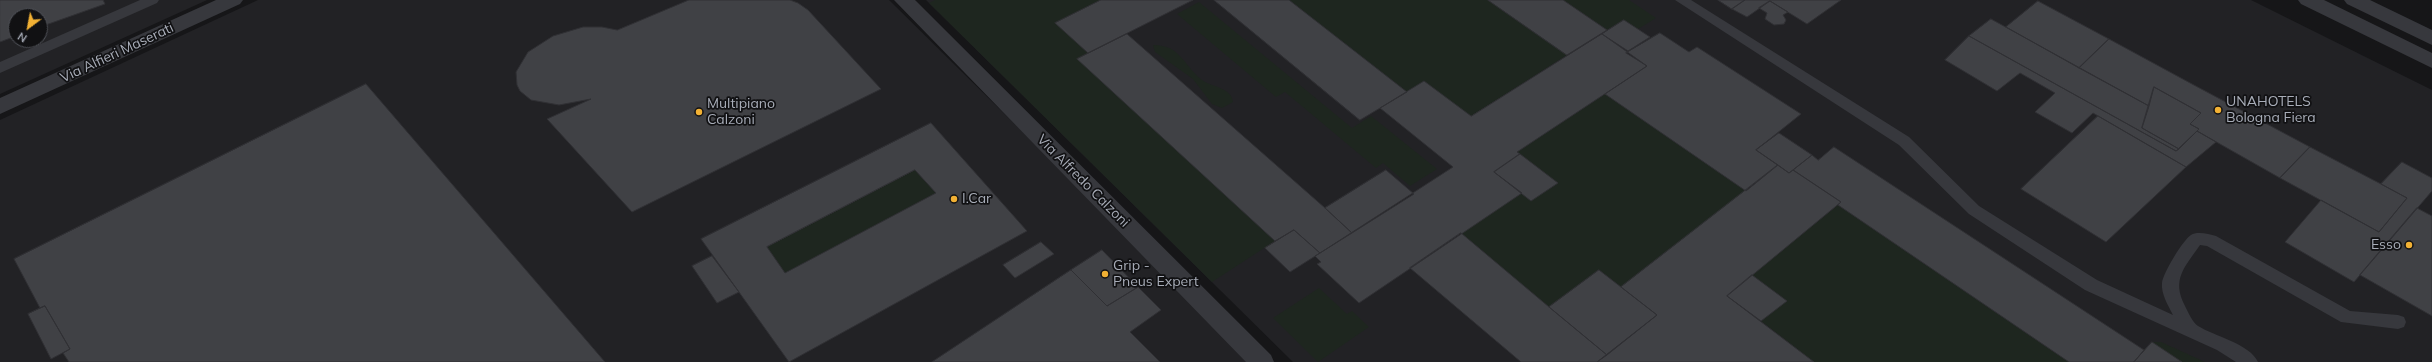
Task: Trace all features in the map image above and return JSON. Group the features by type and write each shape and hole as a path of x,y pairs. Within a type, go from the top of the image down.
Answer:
{"street":[{"name":"Via Alfieri Maserati","path":"0,107 233,0"},
{"name":"Via Alfredo Calzoni","path":"904,0 1262,362"},
{"path":"2308,0 2432,61"},
{"path":"2354,0 2432,38"}],"lane":[{"path":"0,68 152,0"},
{"path":"1682,0 1904,141 1920,155 1956,196 1974,210 2091,285 2118,299 2223,345 2250,362"},
{"path":"2190,330 2171,298 2170,276 2196,239 2210,240 2347,317 2398,322"}],"shaded area":[{"path":"0,0 207,0 0,94"},
{"path":"258,0 889,0 1256,362 0,362 0,120"},
{"path":"926,0 2251,0 2432,90 2432,362 1293,362"},
{"path":"935,0 1101,0 1056,23 1088,53 1078,59 1275,241 1212,282 929,3"},
{"path":"1289,0 1488,0 1567,55 1471,116 1407,92"},
{"path":"1563,0 1629,0 1656,18 1638,29 1624,20 1607,30"},
{"path":"1199,2 1352,128 1371,116 1437,169 1410,186 1383,163 1376,168 1285,92 1276,97 1177,14"},
{"path":"1153,45 1170,48 1176,52 1202,80 1221,88 1232,97 1233,102 1222,108 1212,104 1193,79 1155,52"},
{"path":"1605,94 1746,191 1621,287 1599,270 1549,307 1461,233 1522,193 1531,200 1557,184 1517,152"},
{"path":"915,170 936,193 785,273 767,247"},
{"path":"1838,205 2069,362 1814,362 1761,321 1787,301 1752,275"},
{"path":"1319,288 1347,314 1352,311 1369,327 1318,362 1273,318"},
{"path":"2152,342 2161,342 2205,362 2182,362"}],"building":[{"path":"0,0 103,0 105,4 48,24 48,8 8,8 8,39 0,42"},
{"name":"Multipiano Calzoni","path":"689,0 790,0 798,3 808,10 881,89 632,212 547,119 591,99 559,105 531,100 520,91 517,85 516,72 528,52 553,36 583,27 602,27 617,30"},
{"path":"1101,0 1193,0 1088,53 1055,23"},
{"path":"1214,0 1289,0 1407,92 1360,120"},
{"path":"1488,0 1563,0 1607,30 1567,55"},
{"path":"1718,0 1745,0 1732,9"},
{"path":"1745,0 1841,0 1807,24 1770,1 1747,17 1732,9"},
{"path":"1770,1 1788,12 1783,15 1786,20 1784,24 1774,25 1765,19 1767,13 1759,8"},
{"path":"2038,1 2109,39 2079,68 2006,27"},
{"path":"1991,19 2149,106 2142,128 2179,149 2176,151 1969,36"},
{"path":"1624,20 1650,37 1628,51 1602,34"},
{"path":"1660,33 1689,52 1697,47 1801,114 1756,150 1778,165 1746,191 1605,94 1647,66 1626,53"},
{"path":"1127,34 1352,233 1320,253 1294,230 1275,241 1077,59"},
{"path":"1602,34 1647,66 1517,152 1520,154 1494,172 1522,193 1359,303 1317,264 1321,262 1315,256 1453,167 1380,108 1424,81 1471,116"},
{"path":"1969,36 2176,151 2197,131 2216,142 2186,167 2093,113 2072,133 2035,112 2055,93 2020,73 1997,91 1945,60"},
{"name":"UNAHOTELS Bologna Fiera","path":"2109,39 2310,147 2280,178 2197,131 2199,129 2190,124 2201,113 2154,87 2149,106 2079,68"},
{"path":"366,84 605,362 69,362 63,353 70,349 45,306 40,308 14,259"},
{"path":"2154,87 2201,113 2190,124 2199,129 2179,149 2142,128"},
{"path":"2098,116 2186,167 2106,242 2021,189"},
{"path":"931,123 1027,231 789,362 701,239","holes":["915,170 936,193 785,273 767,247"]},
{"path":"1779,133 1812,155 1789,173 1756,150"},
{"path":"1834,147 2144,350 2134,362 2069,362 1838,205 1841,202 1793,170 1812,155 1818,160"},
{"path":"2310,147 2407,198 2379,232 2280,178"},
{"path":"1520,154 1558,183 1531,201 1494,172"},
{"path":"2402,162 2432,178 2432,191 2354,282 2285,242 2321,200 2379,232 2407,198 2381,184"},
{"path":"1778,165 1789,173 1793,170 1841,202 1727,296 1814,362 1597,362 1657,315 1621,287"},
{"path":"1386,170 1414,194 1352,233 1325,208"},
{"name":"Esso","path":"2417,208 2432,216 2432,316 2360,275"},
{"path":"1294,230 1320,253 1290,272 1265,248"},
{"path":"1461,233 1607,355 1597,362 1521,362 1410,268"},
{"path":"1041,242 1054,254 1015,278 1003,265"},
{"path":"1102,250 1138,287 1107,306 1071,270"},
{"path":"712,256 739,292 717,303 692,266"},
{"path":"1071,270 1107,306 1138,287 1161,310 1130,332 1160,362 932,362"},
{"path":"1599,270 1657,315 1607,355 1549,307"},
{"path":"1752,275 1787,301 1761,321 1727,296"},
{"path":"45,306 70,349 51,359 28,314"},
{"path":"2152,342 2182,362 2134,362"}],"place":[{"name":"UNAHOTELS Bologna Fiera","path":"2218,110"},
{"name":"Multipiano Calzoni","path":"699,112"},
{"name":"I.Car","path":"954,199"},
{"name":"Esso","path":"2409,245"},
{"name":"Grip - Pneus Expert","path":"1105,274"}]}
